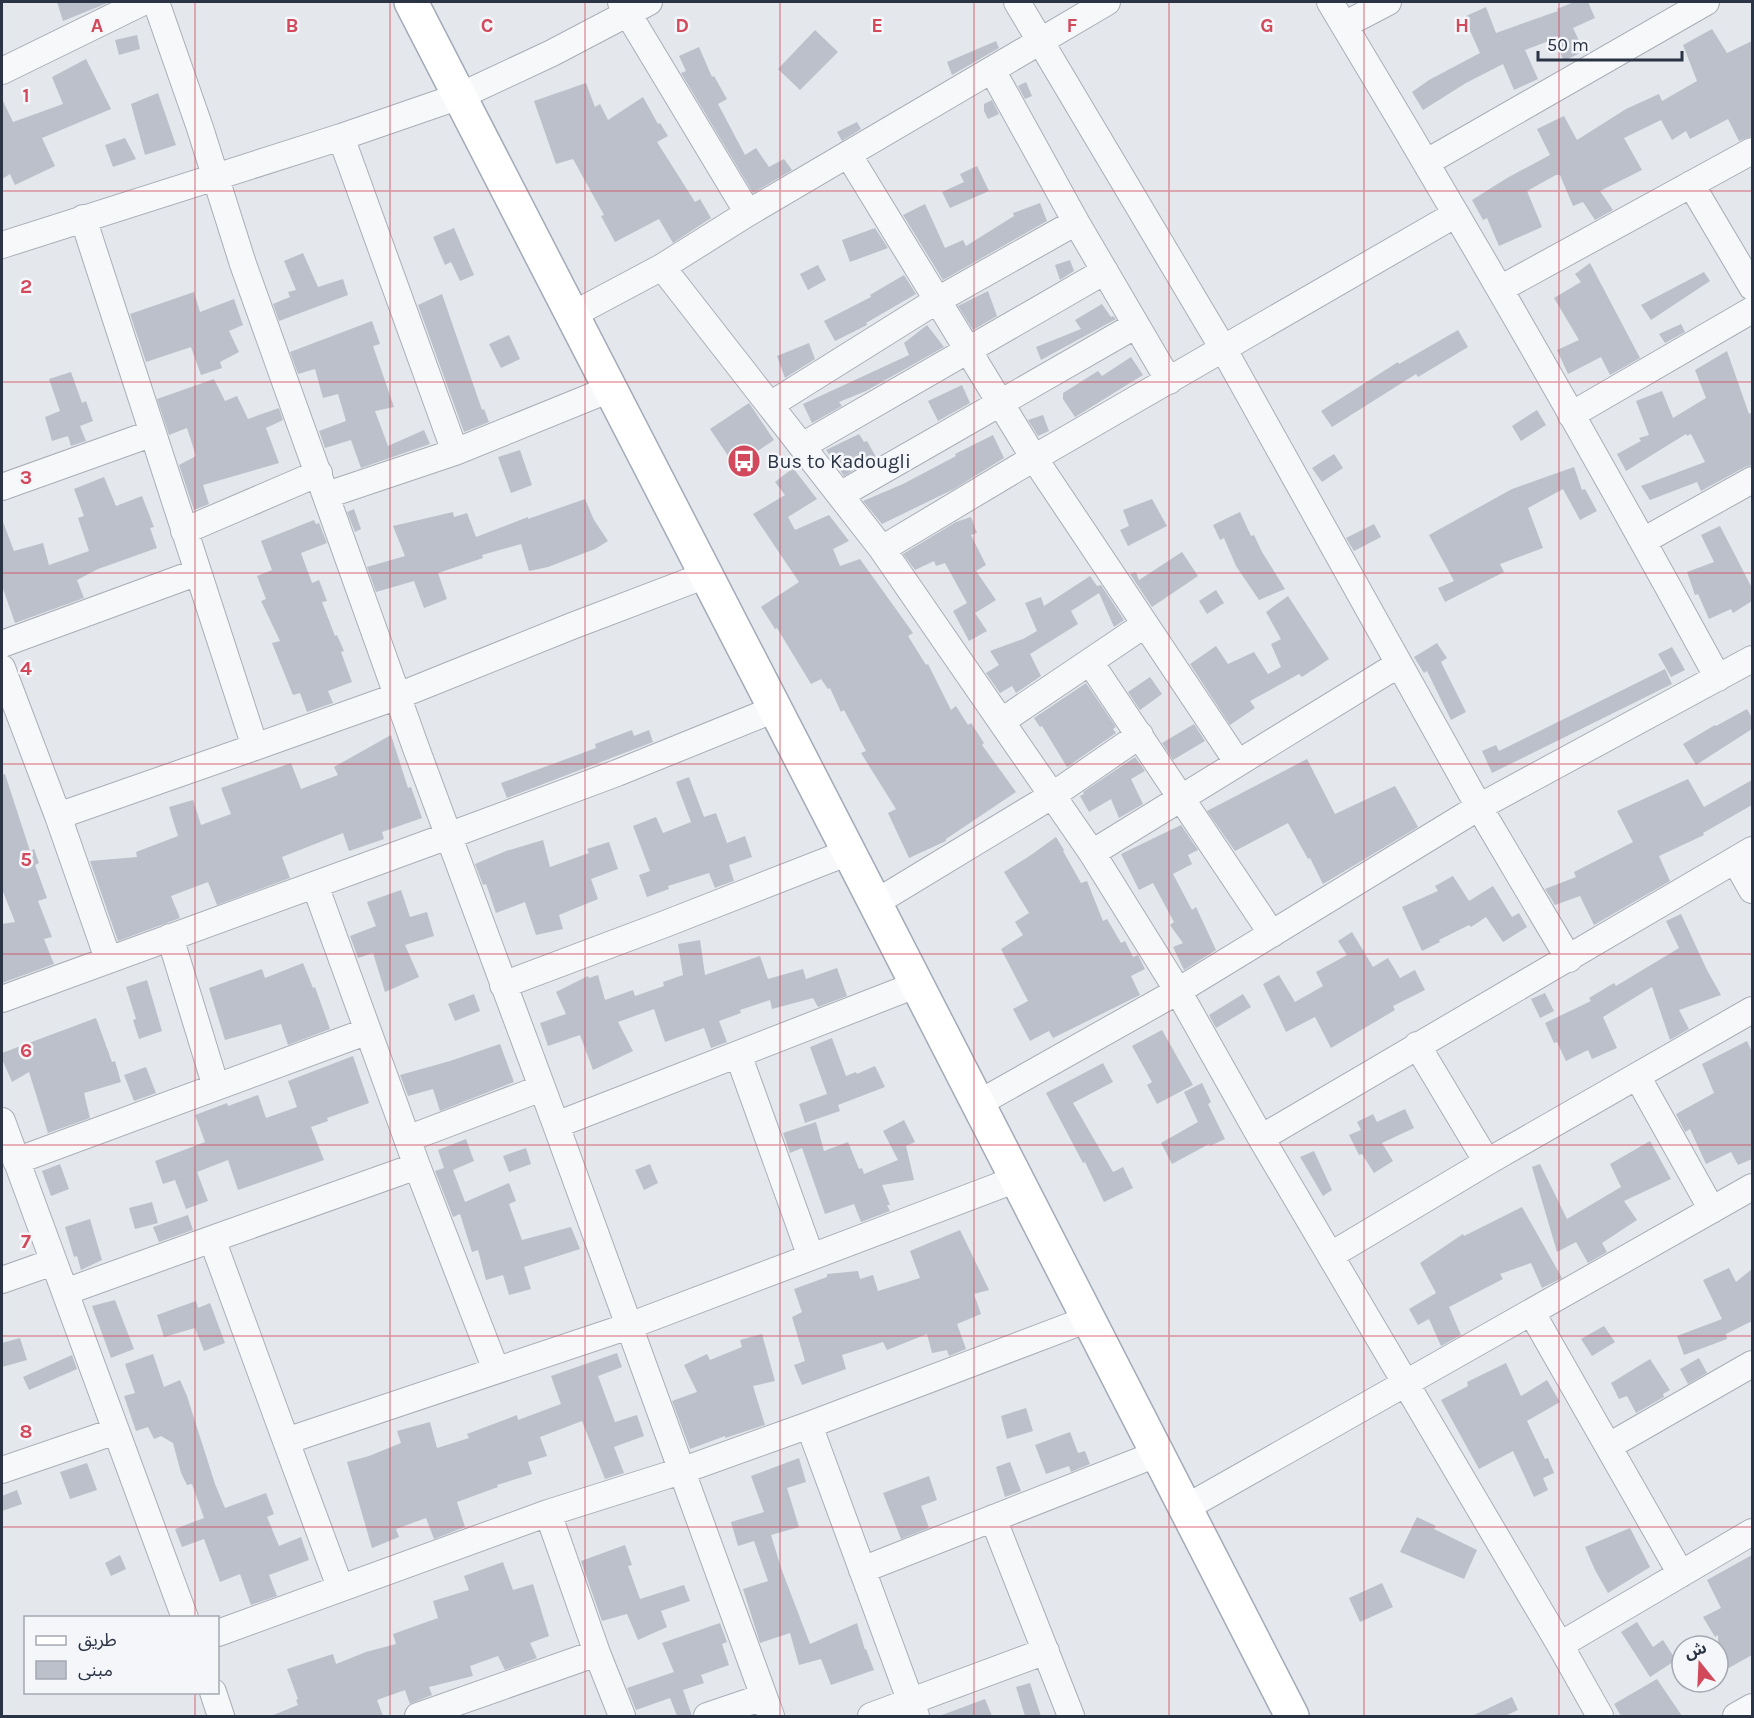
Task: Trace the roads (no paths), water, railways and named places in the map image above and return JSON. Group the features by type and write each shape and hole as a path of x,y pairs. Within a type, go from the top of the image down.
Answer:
{"main road":[{"path":"411,2 1017,1179 1091,1318 1292,1716"}],"street":[{"path":"2,71 143,2"},
{"path":"156,2 243,264 448,836 556,1125 767,1707 707,1716"},
{"path":"1017,2 1224,350 1479,807 1569,959"},
{"path":"572,315 662,267 748,213 1107,2"},
{"path":"1330,2 1427,162 1500,289 1718,678"},
{"path":"1344,25 1388,2"},
{"path":"1427,162 1706,2"},
{"path":"2,245 341,137 460,96 552,53 633,6 748,213"},
{"path":"992,69 1076,222 1169,381"},
{"path":"341,137 455,452"},
{"path":"1500,289 1752,151"},
{"path":"848,154 966,351 1034,458 1238,763"},
{"path":"1691,184 1752,287"},
{"path":"882,549 1034,458 1456,214"},
{"path":"83,218 255,747"},
{"path":"770,405 936,301 1076,222"},
{"path":"662,267 882,549 1092,853 1178,992 1600,1716"},
{"path":"802,446 1105,271"},
{"path":"1570,415 1752,310"},
{"path":"840,495 1136,325"},
{"path":"184,531 323,484 455,452 610,389"},
{"path":"2,487 153,433"},
{"path":"1643,541 1752,480"},
{"path":"2,644 198,572"},
{"path":"58,816 398,696 706,575"},
{"path":"1002,721 1144,625"},
{"path":"979,1103 1178,992 1479,807 1752,659"},
{"path":"1090,662 1272,934"},
{"path":"1092,853 1399,664"},
{"path":"2,668 58,816 108,959"},
{"path":"2,999 617,773 775,709"},
{"path":"875,903 1053,795 1140,735"},
{"path":"503,985 849,852"},
{"path":"1262,1138 1744,855 1752,890"},
{"path":"315,885 417,1166 496,1371"},
{"path":"170,937 216,1087"},
{"path":"556,1125 918,984"},
{"path":"1331,1255 1752,1010"},
{"path":"16,1161 368,1031"},
{"path":"1417,1045 1488,1162"},
{"path":"738,1054 811,1257"},
{"path":"1637,1076 1712,1210"},
{"path":"407,1138 542,1088"},
{"path":"2,1121 185,1616"},
{"path":"64,1292 417,1166"},
{"path":"286,1441 629,1326 1017,1179"},
{"path":"1187,1507 1752,1187"},
{"path":"212,1239 340,1587"},
{"path":"2,1280 54,1262"},
{"path":"1532,1313 1681,1574"},
{"path":"219,1633 548,1513 681,1471 809,1425 1091,1318"},
{"path":"1609,1446 1752,1364"},
{"path":"809,1425 913,1710"},
{"path":"2,1470 116,1431"},
{"path":"862,1570 1159,1453"},
{"path":"548,1513 597,1653 622,1716"},
{"path":"993,1518 1071,1716"},
{"path":"1560,1645 1752,1532"},
{"path":"871,1716 913,1710 1046,1651"},
{"path":"418,1716 597,1653"},
{"path":"214,1694 221,1716"},
{"path":"1736,1716 1752,1707"}],"place":[{"name":"Bus to Kadougli","path":"744,461"}]}
